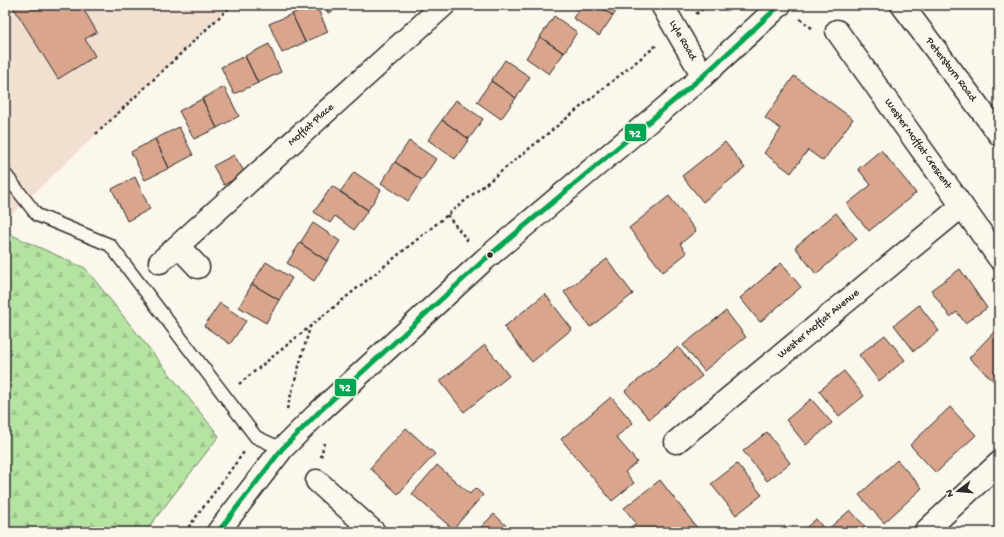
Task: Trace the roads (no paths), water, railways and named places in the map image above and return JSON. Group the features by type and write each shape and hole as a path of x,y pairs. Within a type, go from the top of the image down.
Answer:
{"street":[{"name":"Moffat Place","path":"160,262 444,5"},
{"name":"Lyle Road","path":"662,5 703,76"},
{"path":"218,532 282,449 320,411 484,260 703,76 780,5"},
{"name":"Petersburn Road","path":"902,5 999,134"},
{"name":"Wester Moffat Crescent","path":"837,31 999,258"},
{"name":"Wester Moffat Avenue","path":"676,442 962,206"},
{"path":"178,246 198,268"},
{"path":"925,532 999,462"},
{"path":"317,482 374,532"}],"lane":[{"path":"5,174 38,215 110,245 256,437 282,449"}]}
